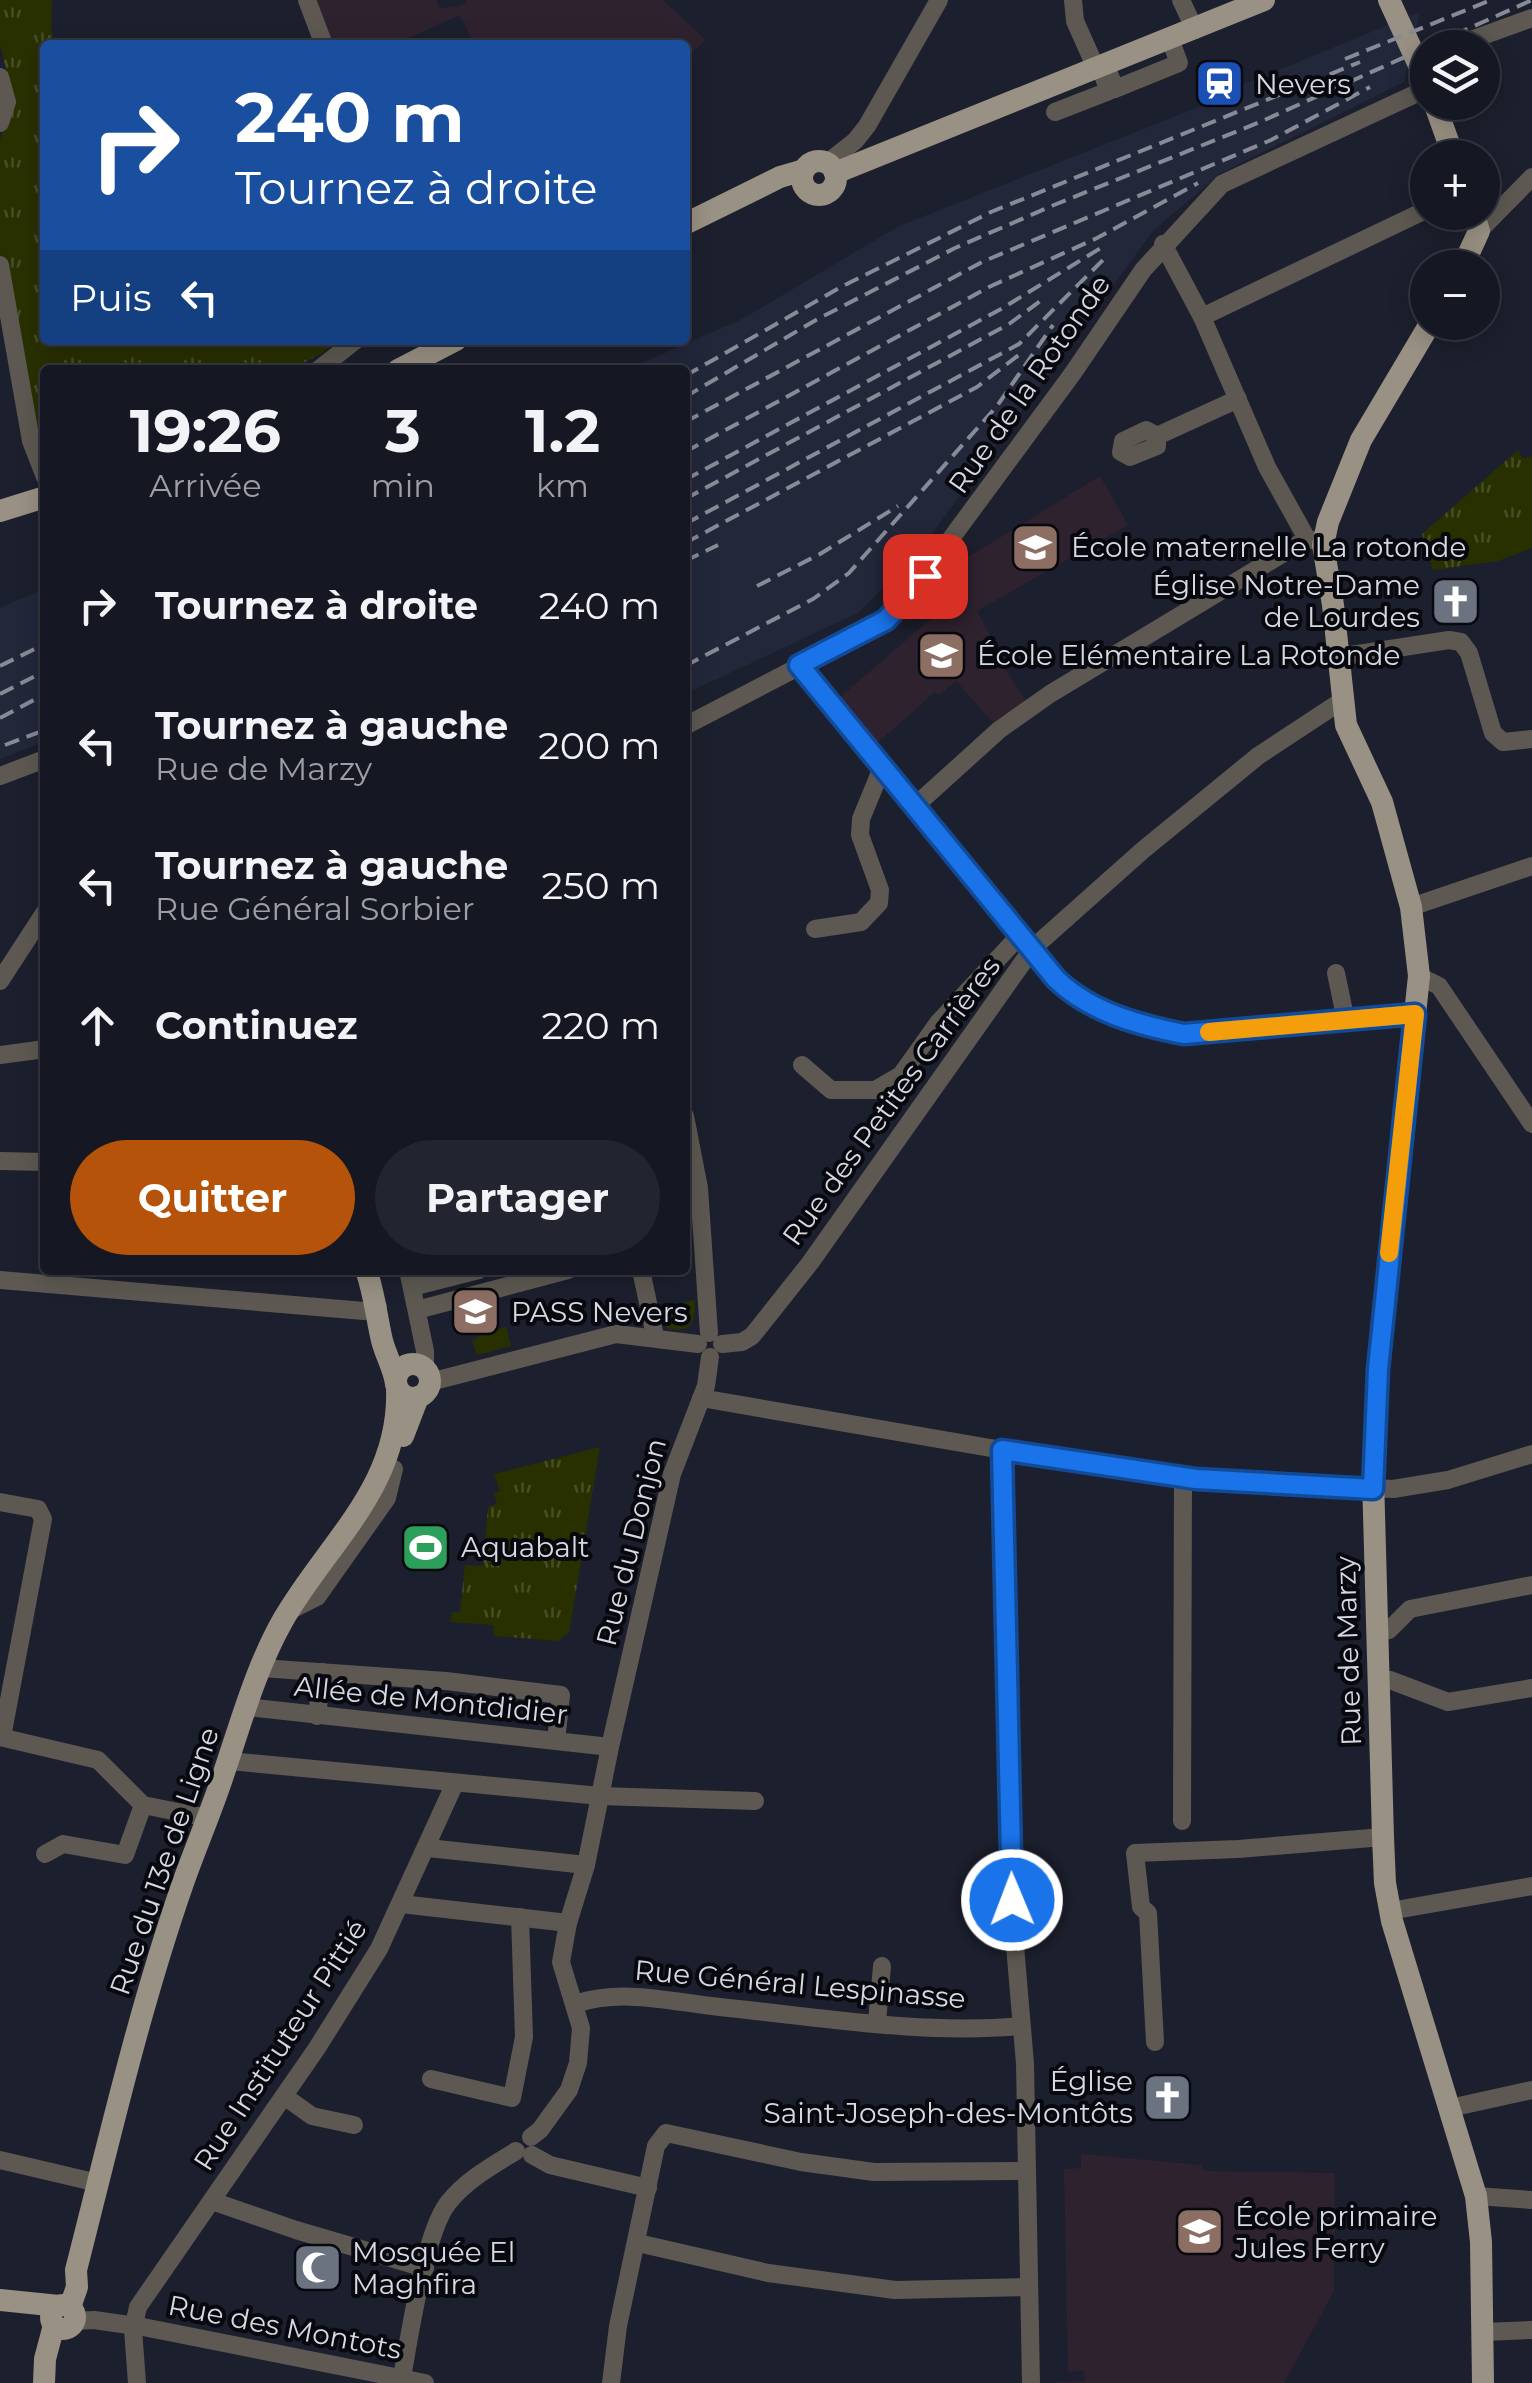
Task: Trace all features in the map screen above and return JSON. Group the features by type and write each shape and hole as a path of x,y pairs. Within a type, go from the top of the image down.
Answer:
{"main road":[{"path":"690,222 798,175 811,192 824,194 835,184 831,168 1196,30 1264,0"},
{"path":"1389,0 1410,36"},
{"path":"1315,540 1328,522 1361,440 1420,340"},
{"path":"408,365 446,345"},
{"path":"0,511 40,499"},
{"name":"Rue de Marzy","path":"1315,540 1338,657 1346,724 1382,802 1411,908 1419,976 1378,1369 1373,1489 1383,1837 1390,1911 1476,2196 1483,2383"},
{"name":"Rue du 13e de Ligne","path":"368,1275 382,1341 393,1366 420,1379"},
{"name":"Rue du 13e de Ligne","path":"369,1498 382,1488 394,1469 420,1379"},
{"name":"Rue du 13e de Ligne","path":"45,2380 58,2360 64,2315 76,2286 76,2270 98,2183 183,1884 261,1668 290,1610 369,1498 420,1379"},
{"path":"0,2300 34,2302 64,2315"}],"street":[{"path":"307,0 322,40"},
{"path":"831,168 867,126 939,0"},
{"path":"1054,112 1109,91 1100,65 1075,21 1076,0"},
{"path":"1181,0 1196,30"},
{"path":"1499,30 1532,18"},
{"path":"0,76 7,102 0,123"},
{"name":"Rue de la Rotonde","path":"690,723 873,628 910,596 1164,244 1222,184 1410,95"},
{"path":"1500,203 1532,177"},
{"path":"1202,316 1410,218"},
{"path":"916,806 999,730 1050,694 1315,540 1267,467 1202,316 1164,244"},
{"path":"0,265 32,440 40,463"},
{"path":"327,365 351,345"},
{"path":"1157,436 1238,399"},
{"path":"1338,657 1449,640 1461,642 1493,733 1503,742 1532,739"},
{"path":"799,665 1076,999 1148,1027 1184,1034 1415,1014"},
{"name":"Rue des Petites Carrières","path":"710,1345 742,1342 752,1336 810,1263 1027,941 1258,756 1343,700"},
{"path":"0,776 40,761"},
{"path":"815,929 861,922 879,902 880,890 860,835 874,787 886,769"},
{"path":"1411,908 1532,866"},
{"path":"0,981 40,920"},
{"path":"802,1065 831,1090 875,1090 901,1075 938,1023 1027,941"},
{"path":"1336,973 1346,1021"},
{"path":"1419,976 1438,986 1532,1124"},
{"path":"0,1055 40,1050"},
{"name":"Rue du Donjon","path":"401,2381 433,2230 446,2204 466,2182 526,2148 568,2090 578,2062 582,2028 561,1962 568,1923 586,1865 672,1474 701,1398 710,1345 698,1188 690,1144"},
{"path":"0,1162 40,1162"},
{"path":"436,1275 410,1278 417,1310 420,1379 616,1334 710,1345"},
{"path":"417,1310 549,1275"},
{"path":"643,1275 654,1336"},
{"path":"0,1280 364,1311 377,1305"},
{"path":"701,1398 1183,1477 1373,1489 1448,1480 1532,1454"},
{"path":"1002,1450 1012,1910 1026,2064 1032,2383"},
{"path":"290,1610 317,1597 387,1498 394,1469"},
{"path":"1182,1821 1183,1477"},
{"path":"0,1502 38,1509 44,1519 1,1737 98,1760 143,1805 208,1818"},
{"path":"1377,1632 1389,1630 1410,1608 1532,1585"},
{"path":"261,1668 446,1681 561,1695 556,1741"},
{"path":"317,1716 322,1672"},
{"path":"1378,1679 1448,1702 1532,1688"},
{"name":"Allée de Montdidier","path":"247,1708 610,1745"},
{"path":"229,1761 600,1796 755,1802"},
{"name":"Rue Instituteur Pittié","path":"135,2326 138,2307 284,2096 379,1949 455,1783"},
{"path":"45,1854 63,1844 125,1855 143,1805"},
{"path":"1155,2042 1148,1913 1141,1907 1135,1853 1383,1837"},
{"path":"428,1848 586,1865"},
{"path":"1390,1911 1532,1886"},
{"path":"401,1904 568,1923"},
{"path":"431,2080 512,2098 524,2037 520,1917"},
{"path":"876,2022 882,1966"},
{"name":"Rue Général Lespinasse","path":"574,2004 620,1995 876,2022 948,2027 1021,2026"},
{"path":"1450,2108 1532,2090"},
{"path":"284,2096 312,2116 354,2125"},
{"path":"611,2383 618,2326 656,2146 666,2134 801,2162 874,2172 1027,2170"},
{"path":"526,2148 550,2164 648,2188"},
{"path":"0,2160 98,2183"},
{"path":"1476,2196 1532,2200"},
{"path":"212,2200 296,2230 425,2268"},
{"path":"638,2243 768,2274 895,2290 1029,2287"},
{"name":"Rue des Montots","path":"64,2315 424,2383"},
{"path":"135,2326 137,2383"},
{"path":"1483,2332 1532,2330"}],"shaded area":[{"path":"316,0 437,0 439,8 466,4 467,0 663,0 706,40 690,54 690,40 472,40 460,15 403,40 330,40"},
{"path":"1420,12 1416,30 1410,30 1404,82 1221,173 1153,231 915,557 858,613 690,692 690,365 637,365 742,319 899,226 1203,105 1202,101"},
{"path":"1100,476 1128,525 977,611 996,646 992,650 1027,702 995,725 956,681 939,695 935,692 875,745 838,699 933,617 917,598 947,558 957,564"},
{"path":"40,590 40,743 0,759 0,608"},
{"name":"École primaire Jules Ferry","path":"1081,2154 1201,2165 1205,2171 1335,2173 1334,2291 1284,2383 1047,2383 1085,2381 1084,2371 1068,2372 1064,2169 1081,2168"}],"green space":[{"path":"0,0 52,0 53,40 40,40 40,345 333,345 299,365 40,365 40,447 0,253 0,140 13,101 0,44"},
{"path":"1518,450 1523,459 1532,456 1532,548 1498,561 1433,570 1422,534"},
{"path":"695,1300 694,1314 687,1327 667,1328 663,1307"},
{"path":"506,1327 511,1346 477,1355 472,1340 478,1338 477,1334"},
{"path":"600,1447 569,1633 558,1641 494,1636 493,1625 450,1622 452,1612 460,1612 465,1565 483,1566 488,1507 497,1504 494,1493 500,1491 494,1474"}],"railway":[{"path":"1345,59 1491,0"},
{"path":"690,394 816,320 955,248 1260,122 1532,0"},
{"path":"690,373 841,287 991,212 1360,62"},
{"path":"690,419 982,262 1271,140 1370,87"},
{"path":"690,449 989,287 1097,238 1198,183"},
{"path":"690,477 1001,309 1104,246"},
{"path":"690,521 1019,344 1108,255"},
{"path":"690,496 1009,324 1043,299"},
{"path":"690,663 813,599 849,573 997,406 1053,325"},
{"path":"690,540 977,387 1024,351"},
{"path":"757,586 820,554 898,506"},
{"path":"690,559 718,545"},
{"path":"0,666 40,646"},
{"path":"0,694 40,674"},
{"path":"0,718 40,697"},
{"path":"5,745 40,732"}],"slow traffic":[{"path":"1209,1032 1415,1014 1389,1253"}],"place":[{"name":"Nevers","path":"1220,84"},
{"name":"École maternelle La rotonde","path":"1036,547"},
{"name":"Église Notre-Dame de Lourdes","path":"1455,601"},
{"name":"École Elémentaire La Rotonde","path":"942,655"},
{"name":"PASS Nevers","path":"476,1312"},
{"name":"Aquabalt","path":"426,1547"},
{"name":"Église Saint-Joseph-des-Montôts","path":"1168,2097"},
{"name":"École primaire Jules Ferry","path":"1200,2232"},
{"name":"Mosquée El Maghfira","path":"317,2268"}],"route":[{"path":"925,576 886,620 799,665 1076,999 1148,1027 1184,1034 1415,1014 1378,1369 1373,1489 1196,1479 1002,1450 1012,1900"}]}
